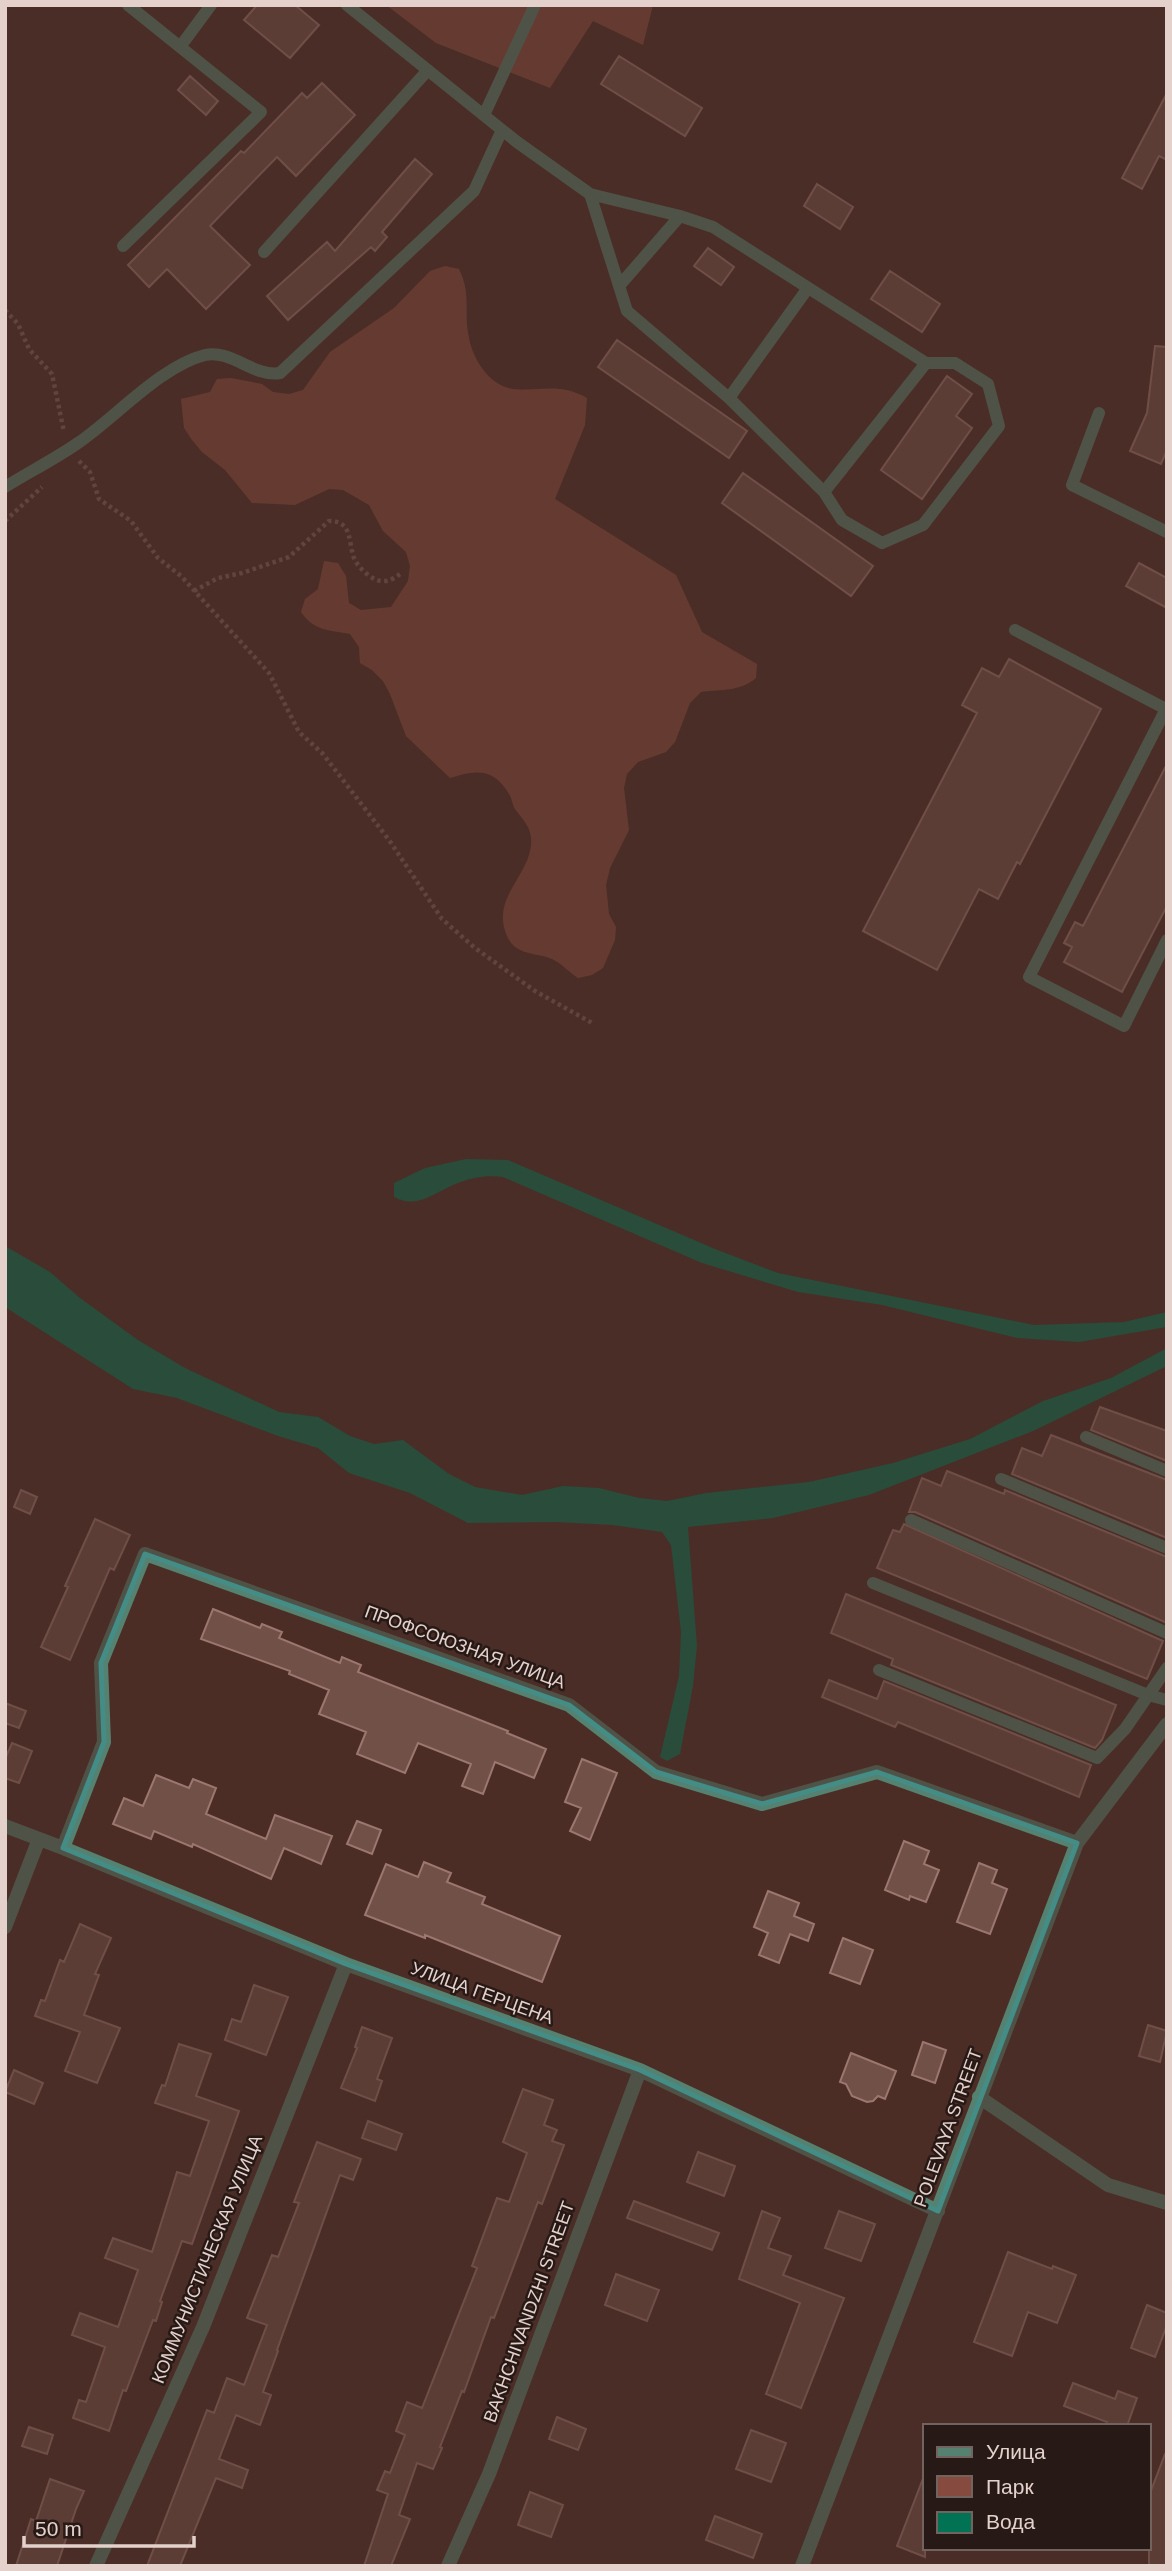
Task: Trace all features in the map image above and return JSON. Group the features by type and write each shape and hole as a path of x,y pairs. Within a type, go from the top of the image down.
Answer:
{"street":[{"name":"ПРОФСОЮЗНАЯ УЛИЦА","path":"64,1848 104,1742 101,1662 145,1554 569,1704 656,1772 762,1804 877,1772 1077,1843"},
{"name":"POLEVAYA STREET","path":"802,2566 1077,1843 1167,1724"},
{"name":"УЛИЦА ГЕРЦЕНА","path":"5,1826 346,1964 640,2070 938,2211"},
{"path":"5,1927 39,1839"},
{"name":"КОММУНИСТИЧЕСКАЯ УЛИЦА","path":"96,2566 203,2327 346,1964"},
{"name":"BAKHCHIVANDZHI STREET","path":"448,2566 489,2474 640,2070"},
{"path":"979,2097 1108,2185 1167,2203"}],"lane":[{"path":"123,246 261,112 128,5"},
{"path":"180,47 211,5"},
{"path":"347,5 484,116 590,194 713,227 926,363 955,363 988,384 999,426 923,525 882,543 842,520 824,492 729,398 628,311 590,194"},
{"path":"484,116 534,5"},
{"path":"264,252 428,70"},
{"path":"5,487 68,449 180,364 208,354 237,360 271,375 281,373 474,191 502,130"},
{"path":"619,286 680,216"},
{"path":"729,398 808,288"},
{"path":"824,492 926,363"},
{"path":"1099,413 1072,485 1167,532"},
{"path":"1015,630 1166,708 1029,977 1124,1026 1167,940"},
{"path":"1086,1437 1167,1471"},
{"path":"1002,1479 1167,1548"},
{"path":"911,1520 1167,1633"},
{"path":"873,1583 1148,1695 1167,1700"},
{"path":"879,1670 1097,1758 1125,1729 1167,1668"}],"path":[{"path":"5,310 18,324 29,349 52,374 68,449 90,472 99,499 131,521 158,558 194,591 269,673 299,732 323,754 389,840 442,919 475,948 535,991 594,1024"},
{"path":"194,591 218,578 289,557 329,521 338,521 347,528 355,559 373,579 383,582 400,575"}],"highlighted area":[{"path":"145,1554 569,1705 656,1772 762,1804 877,1772 1077,1843 938,2211 640,2070 346,1964 63,1848 104,1742 101,1663"}],"green space":[{"path":"386,5 653,5 643,45 593,21 550,88 436,43"},
{"path":"445,266 459,269 463,278 471,346 474,355 490,377 513,389 567,390 587,398 585,425 555,499 676,575 702,632 757,664 756,678 743,686 701,692 690,703 675,742 666,752 638,762 627,774 624,788 629,830 610,868 606,885 609,914 616,927 615,940 603,968 592,975 578,978 552,959 520,950 507,936 503,911 528,858 531,835 503,785 483,773 467,773 450,778 406,736 383,681 360,663 359,647 350,634 317,626 301,612 305,599 318,589 324,561 338,563 346,576 349,603 361,610 391,607 408,581 410,566 406,552 383,531 369,505 343,490 329,489 295,505 252,503 225,470 202,452 184,428 181,399 210,392 217,379 231,378 262,384 273,392 289,394 303,390 330,352 394,308 430,271"}],"water":[{"path":"466,1159 508,1160 715,1249 778,1273 1034,1325 1124,1322 1167,1312 1167,1327 1079,1342 1017,1338 882,1305 798,1292 702,1263 503,1177 469,1179 419,1200 394,1197 394,1183 425,1168"},
{"path":"5,1246 50,1272 80,1298 138,1340 185,1368 279,1412 318,1417 350,1436 374,1444 403,1440 449,1474 475,1487 522,1495 563,1486 599,1488 639,1498 667,1501 706,1493 809,1482 893,1463 970,1439 1043,1401 1111,1378 1167,1348 1167,1366 1033,1431 869,1495 773,1518 688,1527 697,1646 693,1686 680,1754 667,1761 660,1757 679,1676 681,1632 671,1545 662,1532 612,1525 556,1522 468,1523 410,1493 349,1473 318,1448 177,1398 133,1389 5,1307"}],"building":[{"path":"257,5 295,5 319,25 290,58 244,20"},
{"path":"619,56 702,108 685,136 601,84"},
{"path":"190,76 218,101 206,115 178,90"},
{"path":"322,83 355,115 296,176 277,157 210,226 250,265 206,309 167,269 149,287 128,265 302,93 307,98"},
{"path":"1167,93 1167,160 1159,156 1142,189 1122,178"},
{"path":"415,159 432,174 382,232 387,237 375,251 371,247 288,320 267,296 327,242 335,251"},
{"path":"817,184 853,207 840,229 804,206"},
{"path":"708,248 734,267 721,285 694,266"},
{"path":"890,271 940,304 922,332 871,299"},
{"path":"617,340 747,431 729,458 598,367"},
{"path":"1155,346 1167,347 1167,450 1161,464 1130,451 1147,413"},
{"path":"947,376 972,394 956,416 972,428 922,499 881,470"},
{"path":"743,473 873,566 851,596 722,503"},
{"path":"1139,563 1167,578 1167,608 1126,586"},
{"path":"1009,659 1101,709 1020,864 1017,862 998,899 979,889 937,970 863,931 977,713 962,705 982,668 999,677"},
{"path":"1167,764 1167,906 1122,992 1064,962 1072,947 1064,943 1075,922 1083,926"},
{"path":"1100,1407 1167,1431 1167,1461 1091,1430"},
{"path":"1051,1435 1167,1480 1167,1538 1012,1474 1022,1448 1042,1456"},
{"path":"947,1471 1004,1494 1005,1490 1167,1557 1167,1623 915,1512 909,1512 922,1478 941,1486"},
{"path":"21,1490 37,1497 30,1514 14,1507"},
{"path":"95,1519 130,1535 114,1570 110,1568 70,1660 41,1647"},
{"path":"904,1524 1163,1641 1147,1679 877,1568 893,1530 900,1532"},
{"path":"846,1594 1116,1705 1102,1740 1095,1748 891,1665 893,1659 831,1633"},
{"path":"213,1609 260,1628 262,1624 282,1632 279,1638 340,1663 342,1657 361,1665 358,1672 508,1731 507,1733 546,1749 534,1778 495,1762 483,1794 462,1786 471,1764 418,1743 405,1773 357,1754 366,1732 319,1714 329,1690 289,1674 290,1671 201,1639"},
{"path":"829,1680 877,1699 884,1681 1091,1765 1079,1797 898,1722 895,1727 822,1697"},
{"path":"5,1703 26,1711 19,1728 5,1723"},
{"path":"12,1743 32,1751 19,1783 5,1778 5,1759"},
{"path":"582,1759 617,1773 590,1840 570,1831 581,1808 565,1802"},
{"path":"156,1775 189,1788 193,1779 216,1788 206,1814 266,1839 275,1815 332,1836 321,1864 284,1848 271,1879 193,1844 192,1847 154,1831 151,1839 113,1824 124,1798 143,1806"},
{"path":"357,1821 381,1830 372,1854 347,1844"},
{"path":"904,1841 929,1851 924,1864 939,1870 926,1902 910,1896 909,1900 885,1890"},
{"path":"424,1862 451,1873 447,1882 485,1897 482,1904 560,1936 542,1982 425,1935 425,1938 365,1915 386,1864 418,1877"},
{"path":"979,1863 997,1870 992,1883 1007,1889 990,1934 957,1922"},
{"path":"768,1891 799,1903 794,1916 814,1924 808,1941 790,1934 779,1963 759,1955 768,1933 754,1927"},
{"path":"80,1924 111,1938 95,1974 99,1975 84,2015 120,2028 97,2083 65,2071 80,2032 35,2016 41,2000 45,2001 60,1960 64,1962"},
{"path":"843,1938 873,1950 860,1984 830,1973"},
{"path":"254,1985 288,1997 266,2055 225,2040 232,2019 241,2022"},
{"path":"1148,2025 1167,2031 1160,2062 1139,2056"},
{"path":"362,2027 392,2038 377,2079 382,2081 375,2101 341,2088 357,2048 355,2047"},
{"path":"923,2042 946,2050 935,2083 912,2075"},
{"path":"179,2044 211,2054 196,2096 239,2111 192,2244 182,2241 160,2301 162,2302 156,2321 153,2320 126,2391 123,2390 109,2431 73,2418 79,2400 86,2402 105,2347 72,2335 80,2313 118,2327 138,2270 105,2258 113,2238 152,2252 177,2172 190,2176 209,2121 155,2103 162,2085 165,2086"},
{"path":"851,2053 896,2071 885,2099 878,2096 867,2102 852,2096 846,2084 840,2082"},
{"path":"14,2070 43,2083 34,2104 5,2092"},
{"path":"523,2089 553,2100 544,2125 557,2130 552,2141 564,2145 542,2204 538,2202 494,2318 491,2317 433,2469 417,2463 399,2515 410,2519 391,2566 364,2566 388,2494 377,2490 385,2471 390,2473 405,2435 396,2431 407,2402 422,2408 477,2268 472,2266 497,2198 509,2202 527,2153 503,2142"},
{"path":"368,2121 402,2134 396,2150 362,2138"},
{"path":"317,2142 361,2159 353,2180 340,2175 263,2392 271,2395 260,2425 236,2415 219,2459 248,2470 242,2488 216,2478 180,2566 147,2566 207,2410 214,2413 227,2378 244,2385 267,2325 247,2318 272,2255 278,2257 299,2203 294,2202"},
{"path":"698,2152 735,2166 724,2196 687,2182"},
{"path":"634,2201 719,2233 712,2250 627,2218"},
{"path":"762,2211 780,2218 768,2248 791,2256 783,2275 844,2298 801,2408 766,2394 800,2303 739,2279"},
{"path":"839,2211 875,2224 861,2261 825,2248"},
{"path":"1008,2252 1076,2275 1057,2323 1028,2312 1012,2356 974,2342"},
{"path":"616,2274 659,2290 647,2321 605,2305"},
{"path":"1147,2305 1167,2313 1167,2325 1155,2357 1131,2348"},
{"path":"1073,2383 1115,2399 1118,2391 1137,2398 1128,2424 1106,2424 1107,2422 1064,2406"},
{"path":"557,2417 586,2429 578,2450 549,2439"},
{"path":"29,2427 53,2435 47,2454 22,2446"},
{"path":"751,2430 786,2443 771,2482 736,2469"},
{"path":"1167,2454 1167,2566 1149,2566 1151,2491"},
{"path":"50,2479 84,2491 57,2566 16,2566 31,2519 36,2521"},
{"path":"923,2479 925,2557 897,2546"},
{"path":"530,2492 563,2505 551,2537 518,2525"},
{"path":"715,2516 762,2534 753,2558 706,2540"}]}
